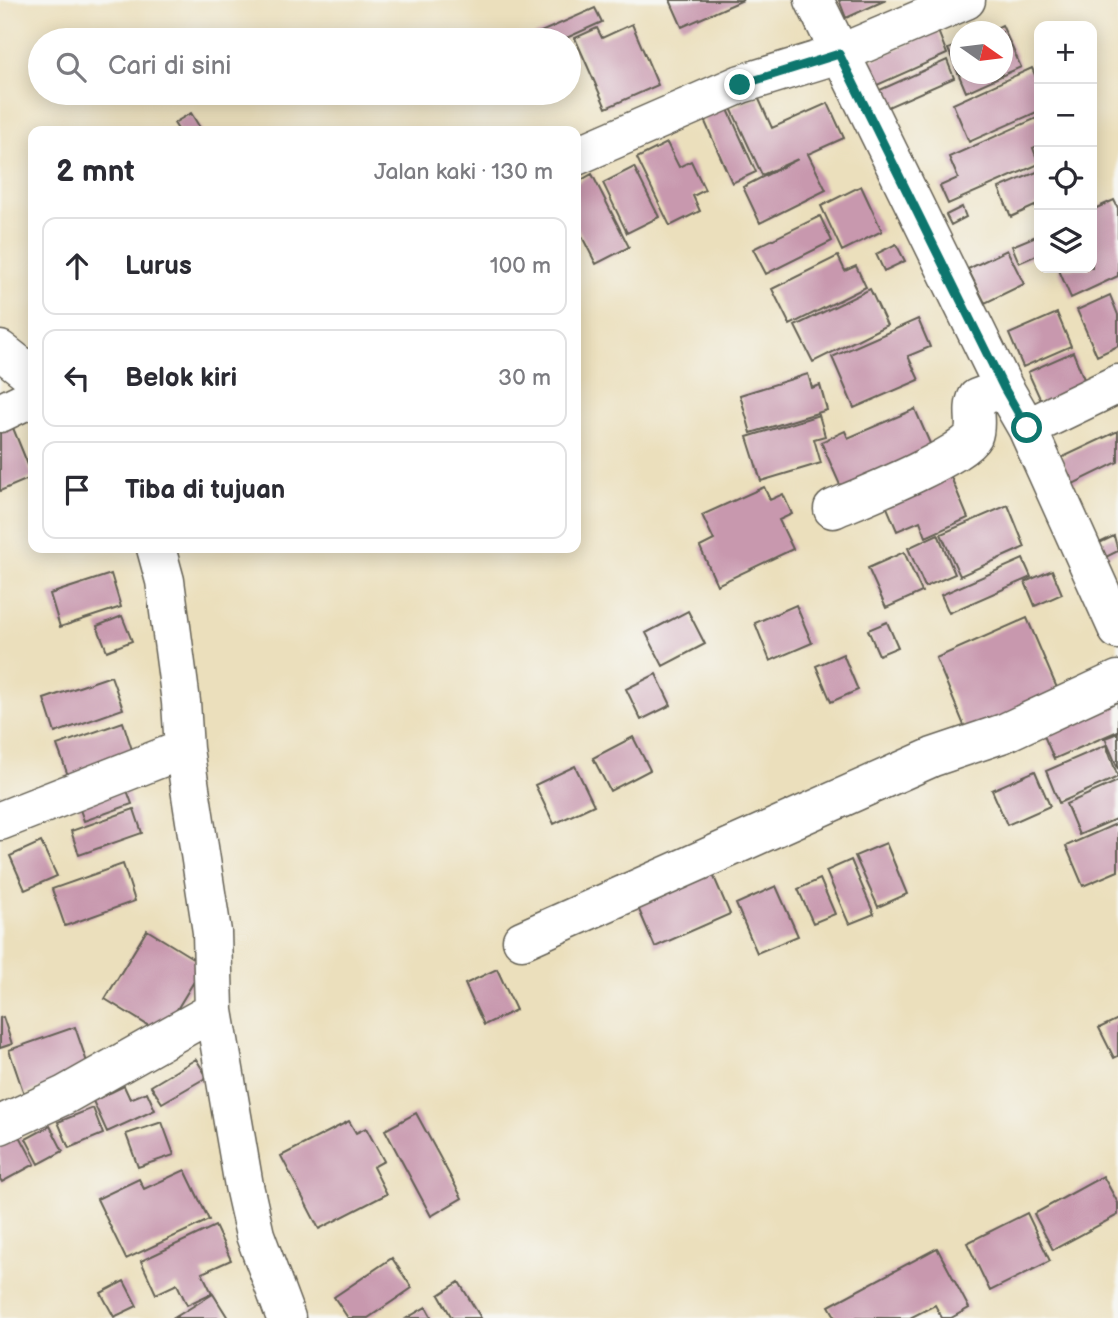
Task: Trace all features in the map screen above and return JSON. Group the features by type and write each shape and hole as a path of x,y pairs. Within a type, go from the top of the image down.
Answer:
{"street":[{"path":"814,0 1004,388 1107,577 1118,629"},
{"path":"581,154 740,85 839,54 966,0"},
{"path":"0,350 28,372"},
{"path":"1027,428 1118,384"},
{"path":"833,509 954,452 971,439 974,432 976,398 1004,388"},
{"path":"0,413 28,399"},
{"path":"157,553 165,581 181,702 184,749 212,932 214,1011 255,1235 286,1318"},
{"path":"522,940 933,757 1004,733 1118,680"},
{"path":"0,821 184,749"},
{"path":"0,1125 65,1095 214,1011"}],"building":[{"path":"670,0 743,0 682,27"},
{"path":"839,0 886,0 846,18"},
{"path":"595,8 602,22 581,31 581,28 550,28"},
{"path":"632,24 658,85 606,108 581,52 581,35 597,28 602,38"},
{"path":"938,31 947,54 866,90 857,67"},
{"path":"1013,49 1021,67 1013,71"},
{"path":"947,60 950,80 879,111 871,94"},
{"path":"1032,68 1034,113 969,142 953,104 997,84 1013,84 1013,77"},
{"path":"963,84 984,84 966,92"},
{"path":"758,97 772,128 828,103 844,138 808,154 826,190 760,223 743,187 798,159 762,175 731,108"},
{"path":"726,105 756,172 732,183 702,115"},
{"path":"191,113 199,126 176,126 174,123"},
{"path":"1034,119 1034,166 948,204 940,186 958,178 949,157"},
{"path":"667,143 679,167 691,161 705,190 693,196 700,211 670,226 637,158"},
{"path":"634,167 659,217 627,233 603,183"},
{"path":"1034,173 1034,206 1011,217 999,188"},
{"path":"592,174 629,247 596,264 581,235 581,180"},
{"path":"861,186 882,231 842,251 821,206"},
{"path":"1114,200 1118,208 1118,276 1071,298 1060,273 1097,273 1097,208"},
{"path":"962,207 966,217 951,225 946,215"},
{"path":"820,216 832,241 766,274 753,249"},
{"path":"1034,237 1034,256 1019,263 1012,246"},
{"path":"896,244 905,261 884,271 876,254"},
{"path":"1007,250 1024,284 985,303 968,269"},
{"path":"838,256 845,271 856,266 866,287 790,325 772,289"},
{"path":"870,289 887,325 813,362 795,326"},
{"path":"1110,295 1118,315 1118,346 1097,356 1077,310"},
{"path":"1057,313 1071,346 1023,367 1009,334"},
{"path":"918,319 930,347 908,356 919,380 854,408 832,357"},
{"path":"1073,352 1086,384 1042,403 1028,372"},
{"path":"808,374 812,388 820,385 827,410 751,433 740,395"},
{"path":"915,409 935,455 844,494 821,442 845,431 848,438"},
{"path":"819,415 825,436 814,439 821,463 761,481 747,437"},
{"path":"11,423 28,465 28,479 0,491 0,427"},
{"path":"1118,431 1118,462 1073,484 1061,458"},
{"path":"948,470 968,518 926,537 920,521 897,531 883,498"},
{"path":"764,487 770,500 783,494 792,514 779,520 793,549 717,585 700,547 714,540 702,515"},
{"path":"1008,505 1025,547 960,576 941,534"},
{"path":"938,534 955,574 925,587 908,548"},
{"path":"1114,536 1118,551 1100,560 1093,546"},
{"path":"904,552 922,592 886,608 868,568"},
{"path":"1023,559 1031,577 949,613 941,595"},
{"path":"1052,570 1062,594 1035,606 1025,582"},
{"path":"111,574 121,607 60,627 50,594"},
{"path":"796,605 812,643 770,661 755,623"},
{"path":"688,611 705,644 663,666 646,633"},
{"path":"122,616 132,641 107,651 97,626"},
{"path":"1027,618 1060,695 968,735 936,658"},
{"path":"887,622 898,647 879,655 868,630"},
{"path":"843,654 858,690 831,702 816,666"},
{"path":"656,674 671,705 641,720 626,689"},
{"path":"111,676 123,709 55,733 44,699"},
{"path":"1118,692 1118,731 1054,759 1039,724"},
{"path":"123,722 135,759 70,781 57,745"},
{"path":"1118,733 1118,769 1105,738"},
{"path":"633,737 650,770 610,791 593,758"},
{"path":"1106,745 1118,777 1059,803 1046,771"},
{"path":"575,766 594,805 554,824 535,785"},
{"path":"1035,771 1050,806 1007,825 992,790"},
{"path":"1118,781 1118,818 1079,835 1066,804"},
{"path":"124,782 132,804 84,821 76,798"},
{"path":"134,809 142,833 79,855 71,831"},
{"path":"1118,823 1118,871 1083,886 1066,846"},
{"path":"41,842 57,876 25,890 10,856"},
{"path":"886,843 907,894 878,907 855,856"},
{"path":"851,860 874,914 849,924 826,871"},
{"path":"123,864 135,901 65,926 52,889"},
{"path":"711,870 730,914 655,947 636,903"},
{"path":"820,879 835,914 813,923 798,889"},
{"path":"776,886 798,936 757,953 736,904"},
{"path":"147,930 204,965 162,1034 105,999"},
{"path":"497,969 516,1010 484,1025 465,984"},
{"path":"3,1017 12,1044 0,1048 0,1018"},
{"path":"1118,1019 1118,1056 1114,1058 1099,1028"},
{"path":"75,1027 90,1071 24,1094 9,1050"},
{"path":"196,1059 207,1077 162,1103 151,1086"},
{"path":"124,1086 130,1099 147,1092 155,1110 107,1132 93,1101"},
{"path":"93,1108 103,1134 69,1148 58,1122"},
{"path":"416,1113 462,1198 431,1216 385,1130"},
{"path":"349,1121 356,1133 366,1128 384,1161 373,1167 387,1194 319,1229 281,1156"},
{"path":"162,1122 174,1155 138,1167 126,1134"},
{"path":"13,1123 35,1164 2,1182 0,1130"},
{"path":"50,1126 63,1151 39,1164 26,1139"},
{"path":"185,1170 209,1220 126,1259 97,1199 139,1179 144,1189"},
{"path":"1103,1176 1118,1203 1118,1215 1053,1250 1034,1214"},
{"path":"1027,1213 1050,1261 990,1291 967,1243"},
{"path":"215,1226 231,1260 202,1273 212,1293 187,1305 177,1284 156,1294 141,1261"},
{"path":"937,1248 969,1308 951,1318 942,1318 935,1305 910,1318 836,1318 829,1306"},
{"path":"392,1258 412,1288 368,1318 348,1318 334,1297"},
{"path":"124,1281 137,1306 114,1317 101,1293"},
{"path":"459,1282 481,1318 452,1318 439,1295"},
{"path":"213,1294 228,1318 174,1318"},
{"path":"426,1307 432,1318 407,1318"}],"route":[{"path":"740,85 839,54 1004,388 1027,428"}]}
